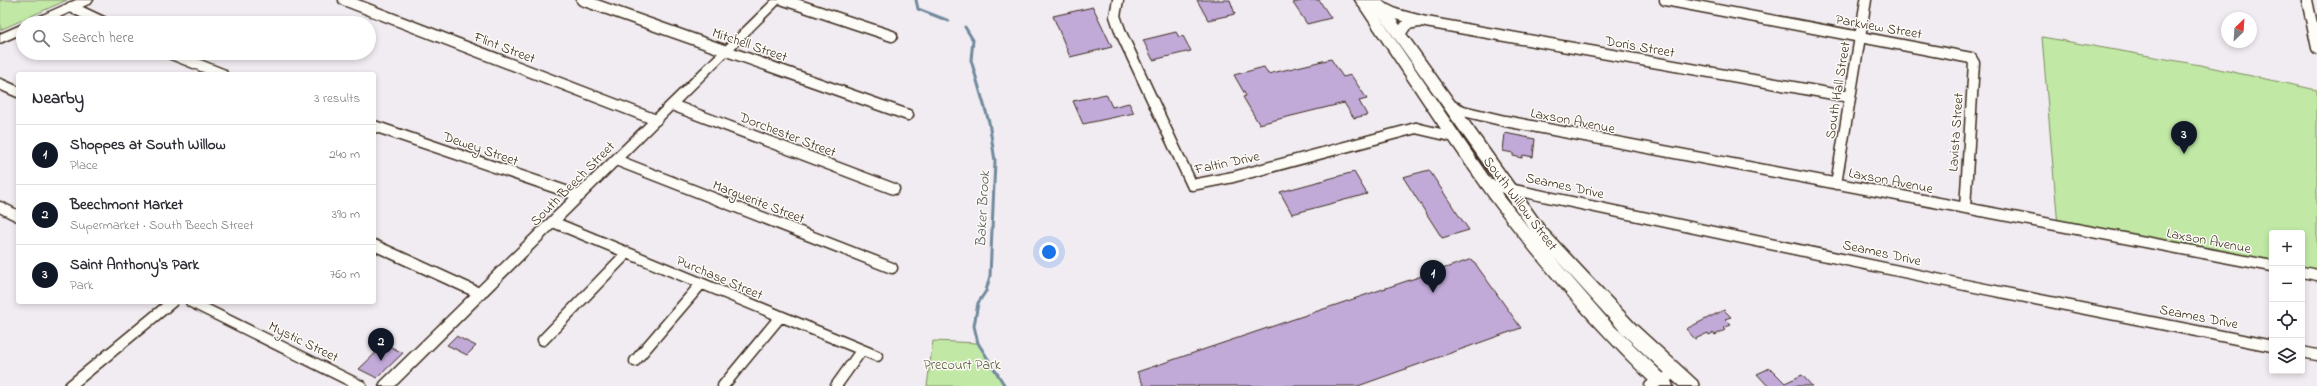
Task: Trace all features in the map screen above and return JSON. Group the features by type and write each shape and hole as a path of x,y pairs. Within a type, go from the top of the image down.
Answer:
{"main road":[{"path":"49,16 87,0"},
{"name":"South Willow Street","path":"1362,0 1486,184 1514,222 1596,318 1662,381 1691,386"},
{"name":"South Willow Street","path":"1377,3 1508,188 1563,259 1630,330 1662,381"},
{"path":"0,39 16,31"},
{"path":"1416,128 1426,118 1429,100"},
{"path":"1416,128 1454,137"}],"street":[{"name":"Flint Street","path":"344,0 656,120"},
{"name":"Mitchell Street","path":"582,0 908,115"},
{"name":"South Beech Street","path":"386,386 778,0"},
{"path":"784,0 892,36"},
{"name":"Faltin Drive","path":"1118,0 1115,16 1121,32 1192,185 1240,175 1416,128"},
{"name":"Parkview Street","path":"1665,0 1971,58"},
{"name":"South Hall Street","path":"1836,184 1866,0"},
{"path":"2307,0 2317,48"},
{"name":"Doris Street","path":"1377,3 1395,14 1426,22 1850,97"},
{"path":"71,6 91,16"},
{"name":"Doris Street","path":"1399,35 1407,24 1426,22"},
{"name":"Lavista Street","path":"1965,208 1974,63 1971,58"},
{"path":"187,60 217,72"},
{"path":"0,84 16,91"},
{"name":"Laxson Avenue","path":"1448,104 1463,111 1505,121 2269,265"},
{"name":"Dorchester Street","path":"672,105 894,189"},
{"name":"Laxson Avenue","path":"1443,119 1505,121"},
{"name":"Dewey Street","path":"376,129 580,196"},
{"name":"Marguerite Street","path":"616,160 892,268"},
{"name":"Seames Drive","path":"1486,184 1949,281 2269,345"},
{"path":"0,207 16,215"},
{"name":"Purchase Street","path":"553,222 626,254 861,351 877,356"},
{"path":"376,246 481,294"},
{"path":"544,340 626,254"},
{"path":"2305,273 2317,275"},
{"path":"635,361 701,284"},
{"path":"70,386 170,304"},
{"name":"Mystic Street","path":"195,304 361,386"},
{"path":"723,386 780,317"},
{"path":"836,386 861,351"},
{"path":"2305,353 2317,355"}],"green space":[{"path":"0,0 67,0 31,16 16,16 16,23 0,30"},
{"path":"2042,37 2200,65 2317,90 2317,275 2305,273 2305,230 2269,230 2269,265 2058,226"},
{"name":"Precourt Park","path":"933,341 978,343 1005,386 927,386"}],"building":[{"path":"1197,0 1230,0 1235,14 1208,20"},
{"path":"1306,0 1319,0 1331,18 1307,24 1293,3"},
{"path":"1093,7 1112,47 1070,57 1053,16"},
{"path":"1176,32 1179,37 1183,36 1191,51 1153,60 1143,40"},
{"path":"1331,59 1343,77 1351,75 1367,99 1359,101 1367,115 1354,118 1344,103 1259,124 1243,97 1246,96 1234,75 1264,67 1268,74"},
{"path":"1106,94 1112,107 1129,103 1134,113 1083,124 1073,101"},
{"path":"1505,133 1535,139 1533,157 1523,155 1522,158 1513,156 1513,153 1503,151"},
{"path":"1429,170 1469,230 1442,238 1403,177"},
{"path":"1354,172 1367,194 1292,214 1280,192"},
{"path":"1472,259 1521,328 1358,386 1144,386 1137,372"},
{"path":"1724,310 1731,317 1725,319 1731,325 1723,328 1725,330 1715,335 1713,333 1709,335 1708,333 1695,339 1686,329"},
{"path":"456,336 476,346 467,355 447,345"},
{"path":"385,344 403,353 377,378 359,369"},
{"path":"1770,368 1785,383 1802,375 1812,386 1768,386 1757,374"}],"waterway":[{"name":"Baker Brook","path":"916,0 918,9 949,21"},
{"name":"Baker Brook","path":"965,27 973,40 971,60 989,122 995,161 990,276 986,291 978,303 974,326 978,343 1005,386"}],"place":[{"name":"Saint Anthony's Park","path":"2184,154"},
{"name":"Shoppes at South Willow","path":"1433,293"},
{"name":"Beechmont Market","path":"381,361"}]}
